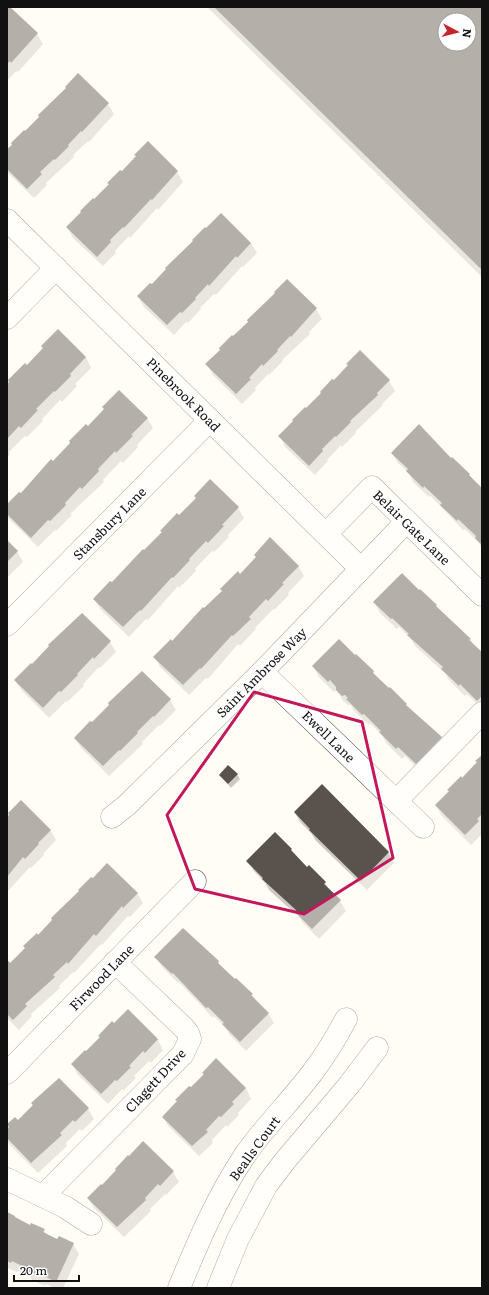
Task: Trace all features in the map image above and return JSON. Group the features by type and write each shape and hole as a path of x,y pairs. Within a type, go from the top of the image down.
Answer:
{"street":[{"name":"Pinebrook Road","path":"7,220 361,569"},
{"path":"7,318 56,268"},
{"name":"Stansbury Lane","path":"7,625 210,420"},
{"name":"Belair Gate Lane","path":"326,534 372,487 482,596"},
{"name":"Saint Ambrose Way","path":"112,817 127,805 262,672 406,522"},
{"name":"Ewell Lane","path":"262,672 423,827"},
{"path":"396,801 482,713"},
{"name":"Firwood Lane","path":"7,1073 195,881"},
{"name":"Clagett Drive","path":"43,1196 183,1054 190,1039 184,1028 115,962"},
{"name":"Bealls Court","path":"179,1288 202,1232 231,1177 262,1133 312,1073 330,1047 346,1019"},
{"path":"218,1288 238,1239 266,1186 289,1156 349,1085 377,1048"},
{"path":"7,1180 65,1207 91,1224"}],"highlighted area":[{"path":"254,692 362,722 393,858 304,914 195,889 167,815"}],"building":[{"path":"7,7 10,7 38,33 11,63 10,61 7,64"},
{"path":"214,7 482,7 482,270"},
{"path":"78,73 109,103 55,160 54,159 40,172 42,174 27,189 7,169 7,149 24,130 25,131 39,117 38,115 66,88 65,87"},
{"path":"148,141 178,171 152,200 151,199 124,228 123,227 110,240 111,242 97,257 66,227 93,198 94,199 109,184 107,183 120,170 122,171 136,156 134,155"},
{"path":"221,213 251,243 237,258 236,256 209,286 208,284 182,313 180,312 167,325 137,296 150,283 152,284 166,269 165,268 193,241 192,240"},
{"path":"287,279 317,308 277,350 278,351 263,366 262,364 249,378 251,379 236,394 205,364 220,350 219,348 232,335 233,336 248,322 247,320"},
{"path":"58,329 86,357 70,374 71,376 36,409 38,410 21,428 19,426 7,439 8,380 25,363 27,365 43,348 41,346"},
{"path":"360,350 390,380 377,393 378,395 322,449 323,451 309,466 278,436 305,407 306,408 321,393 320,392 332,379 334,380 348,365 346,364"},
{"path":"119,390 148,418 131,435 133,436 116,453 115,451 98,469 99,471 82,489 80,487 65,503 66,505 50,521 48,520 31,538 7,514 7,504 19,492 21,493 51,459 53,461 70,443 69,441 86,424 88,426 104,409 102,407"},
{"path":"419,424 451,458 452,457 470,474 469,475 482,488 482,545 475,538 476,536 440,505 442,503 424,486 423,488 406,471 408,469 391,453"},
{"path":"210,479 239,507 208,543 206,541 173,578 172,577 141,611 140,610 123,627 93,599 162,532 160,531 177,513 179,515 196,498 194,496"},
{"path":"270,537 299,566 282,583 284,584 268,601 266,599 249,617 251,619 233,636 232,635 201,669 200,668 183,685 153,657 171,639 172,641 203,607 204,608 222,591 220,589 238,571 240,574 256,557 254,555"},
{"path":"7,540 18,551 7,562"},
{"path":"402,573 437,605 436,606 471,639 469,640 482,652 482,696 477,701 460,684 459,686 441,669 443,667 407,635 409,634 373,602"},
{"path":"82,613 111,641 94,659 93,657 61,692 59,691 43,708 14,680 31,663 32,664 49,646 48,645"},
{"path":"339,639 374,671 373,673 389,688 390,687 407,704 406,705 442,737 416,764 398,747 396,749 364,714 362,715 346,699 348,698 345,695 342,696 336,690 336,687 330,680 328,682 312,666"},
{"path":"142,671 171,699 120,751 119,750 103,766 74,738 90,721 92,722 109,705 108,703"},
{"path":"482,755 482,814 477,819 479,821 465,835 435,805 449,791 447,790 461,776 462,778 477,762 475,761"},
{"path":"228,765 238,774 228,784 219,775"},
{"path":"322,784 389,852 361,881 309,830 310,829 294,812"},
{"path":"21,800 51,830 25,859 23,857 7,877 7,817 9,815 8,813"},
{"path":"275,832 307,867 309,865 326,882 324,884 341,900 312,929 296,913 296,910 262,879 263,878 246,861"},
{"path":"107,863 138,893 123,908 122,906 96,936 94,934 68,964 67,962 53,975 55,977 25,1004 27,1006 13,1020 7,1014 7,963 9,961 10,963 25,948 23,946 37,933 38,935 52,920 51,918 91,877 93,878"},
{"path":"183,928 219,961 218,963 253,994 251,995 269,1013 240,1042 208,1007 206,1008 173,973 172,974 154,957"},
{"path":"128,1009 158,1039 145,1053 143,1051 129,1066 131,1067 101,1094 71,1064 100,1037 98,1036 112,1021 114,1023"},
{"path":"216,1058 246,1088 232,1102 234,1104 221,1117 219,1116 206,1130 208,1132 192,1146 162,1117 177,1101 175,1100 204,1074 202,1073"},
{"path":"59,1078 89,1108 75,1122 73,1120 60,1133 62,1135 31,1163 7,1138 7,1129 9,1127 7,1124 15,1117 18,1120 33,1105 31,1103"},
{"path":"143,1141 174,1171 160,1186 158,1184 145,1198 146,1200 117,1227 87,1198 101,1184 102,1185 128,1155 129,1156"},
{"path":"7,1212 30,1225 31,1223 45,1229 43,1232 57,1239 59,1236 74,1243 56,1282 40,1274 39,1276 25,1270 26,1268 12,1261 11,1263 7,1261"}]}
